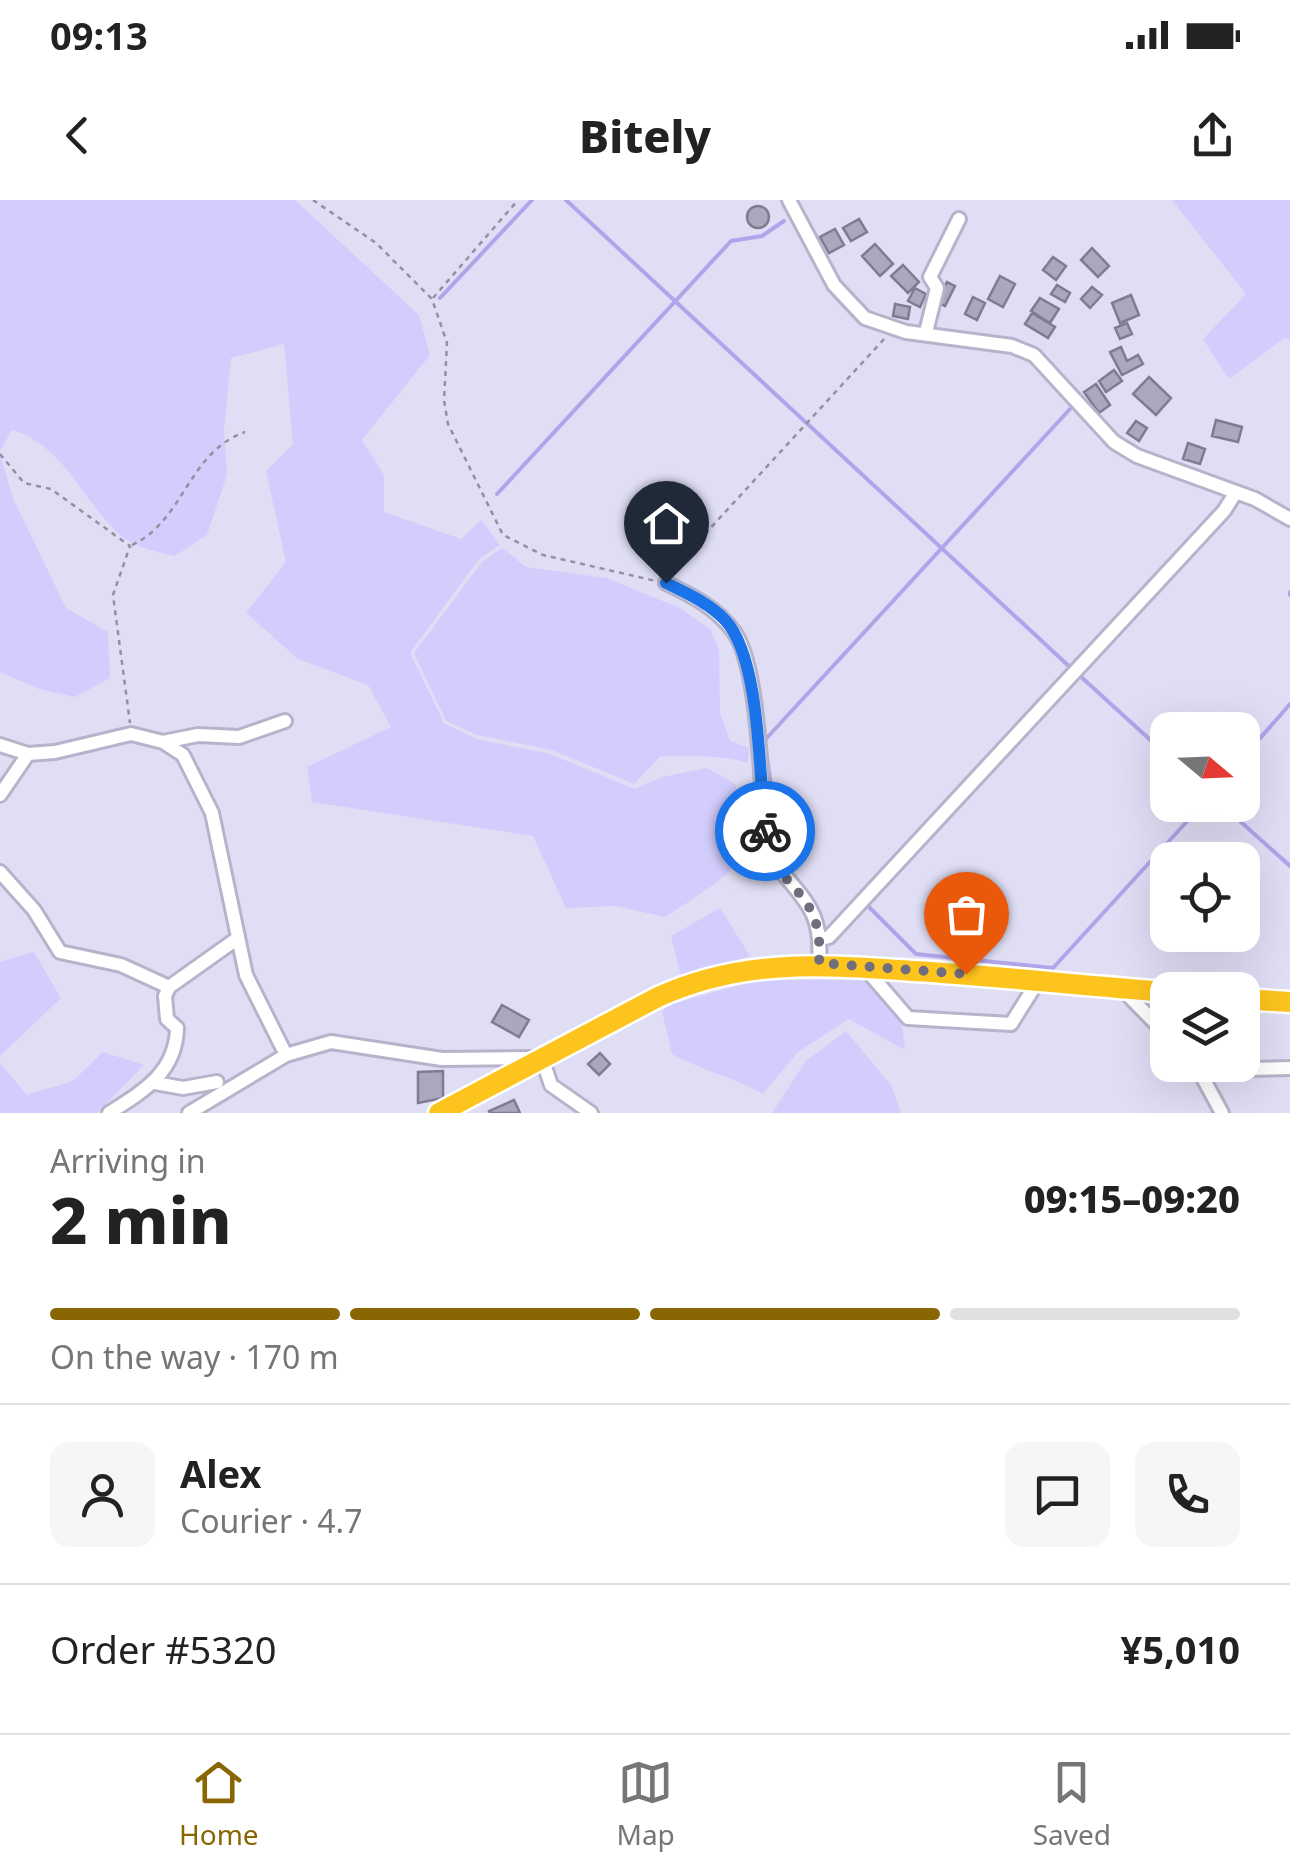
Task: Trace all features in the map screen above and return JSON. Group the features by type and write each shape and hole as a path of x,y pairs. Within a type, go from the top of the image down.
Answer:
{"highway":[{"path":"439,1113 688,983 747,968 819,963 1150,991"},
{"path":"1260,1000 1290,1002"}],"street":[{"path":"788,200 850,307 886,326 1012,346 1034,355 1114,442 1137,456 1236,492 1290,519"},
{"path":"926,332 937,288 930,277 960,219"},
{"path":"821,939 829,937 1084,663 1224,511 1236,492"},
{"path":"666,583 723,618 742,645 750,676 766,844 775,864 816,916 821,939 819,963"},
{"path":"163,742 198,735 239,737 285,721"},
{"path":"0,745 28,754 132,734 163,742 184,755 212,812 246,975 286,1055"},
{"path":"0,795 28,754"},
{"path":"0,872 34,910 60,952 121,964 169,987"},
{"path":"109,1113 155,1083 176,1045 177,1028 167,1019 165,996 169,987 238,938"},
{"path":"864,966 908,1018 1011,1024 1038,980"},
{"path":"1122,989 1150,1018"},
{"path":"189,1113 286,1055 331,1042 442,1058 542,1058 551,1085 591,1113"},
{"path":"1260,1068 1290,1068"},
{"path":"155,1083 183,1088 218,1082"},
{"path":"1205,1082 1222,1113"}],"path":[{"path":"313,200 376,244 432,299 447,343 444,400 448,424 504,535 543,555 666,583 671,571 884,340 886,326"},
{"path":"432,299 518,200"},
{"path":"132,734 113,595 130,546 156,534 221,441 245,432"},
{"path":"0,454 24,482 51,489 130,546"}],"shaded area":[{"path":"0,200 295,200 419,315 430,355 362,440 384,475 384,512 461,539 481,520 500,545 479,559 410,653 444,723 476,739 550,754 635,789 662,777 707,768 734,783 742,800 730,819 743,836 743,850 727,873 665,917 615,906 566,908 533,836 312,802 307,767 391,727 368,685 298,659 246,613 286,562 266,471 293,444 284,344 231,358 224,430 227,475 207,535 175,556 130,541 104,518 45,447 12,430 0,451"},
{"path":"1172,200 1290,200 1290,340 1284,338 1229,379 1203,339 1246,294"},
{"path":"0,455 13,498 66,608 108,632 110,678 75,697 39,689 0,672"},
{"path":"502,548 526,567 606,578 680,608 710,629 719,649 720,713 730,741 749,748 748,763 715,757 661,756 634,784 552,750 477,735 446,721 414,653 482,562"},
{"path":"720,908 750,956 681,978 671,936"},
{"path":"34,952 61,998 0,1056 0,962"},
{"path":"757,980 863,980 901,1015 905,1050 849,1019 798,1052 763,1094 672,1054 662,1011 669,1005"},
{"path":"846,1031 891,1085 901,1113 772,1113 806,1061"},
{"path":"103,1052 144,1065 97,1113 0,1113 0,1063 27,1095 73,1081"}],"building":[{"path":"758,206 766,209 766,225 758,228 750,225 747,217 750,209"},
{"path":"859,219 867,232 851,241 843,228"},
{"path":"835,229 844,245 829,253 820,237"},
{"path":"875,244 893,264 880,276 862,256"},
{"path":"1092,248 1109,266 1098,277 1081,260"},
{"path":"1053,257 1066,266 1056,280 1043,270"},
{"path":"903,265 919,282 908,293 891,276"},
{"path":"1000,276 1015,284 1003,307 988,299"},
{"path":"947,282 955,286 945,306 937,302"},
{"path":"1057,285 1070,293 1065,302 1051,294"},
{"path":"1092,287 1102,295 1090,308 1081,299"},
{"path":"915,288 926,294 920,307 908,301"},
{"path":"1131,295 1139,315 1120,323 1112,303"},
{"path":"973,297 985,303 977,320 965,314"},
{"path":"1040,298 1059,309 1050,323 1031,311"},
{"path":"895,304 910,307 908,319 893,316"},
{"path":"1032,313 1055,327 1048,338 1025,324"},
{"path":"1127,323 1132,334 1120,339 1115,328"},
{"path":"1121,347 1127,361 1138,355 1143,364 1122,375 1110,352"},
{"path":"1114,370 1122,381 1106,392 1099,381"},
{"path":"1149,377 1171,398 1156,415 1133,394"},
{"path":"1096,384 1110,405 1099,413 1084,392"},
{"path":"1216,420 1242,427 1238,442 1212,436"},
{"path":"1136,421 1147,428 1139,441 1127,433"},
{"path":"1188,443 1205,449 1200,464 1183,459"},
{"path":"502,1005 529,1020 519,1037 492,1022"},
{"path":"600,1053 610,1064 599,1075 588,1064"},
{"path":"443,1071 443,1098 418,1103 418,1072"},
{"path":"514,1100 520,1113 489,1111"}],"waterway":[{"path":"440,298 532,200"},
{"path":"566,200 1072,669"},
{"path":"497,494 731,241 762,236 784,221"},
{"path":"764,741 1070,409"},
{"path":"1079,675 1150,740"},
{"path":"1260,738 1290,704"},
{"path":"766,751 781,855"},
{"path":"869,907 916,954 1053,968 1186,822"},
{"path":"1241,822 1290,866"}],"way so far":[{"path":"765,831 775,864 806,898 816,916 821,939 819,963 966,974"}],"route":[{"path":"666,583 710,607 742,645 750,676 765,831"}]}
